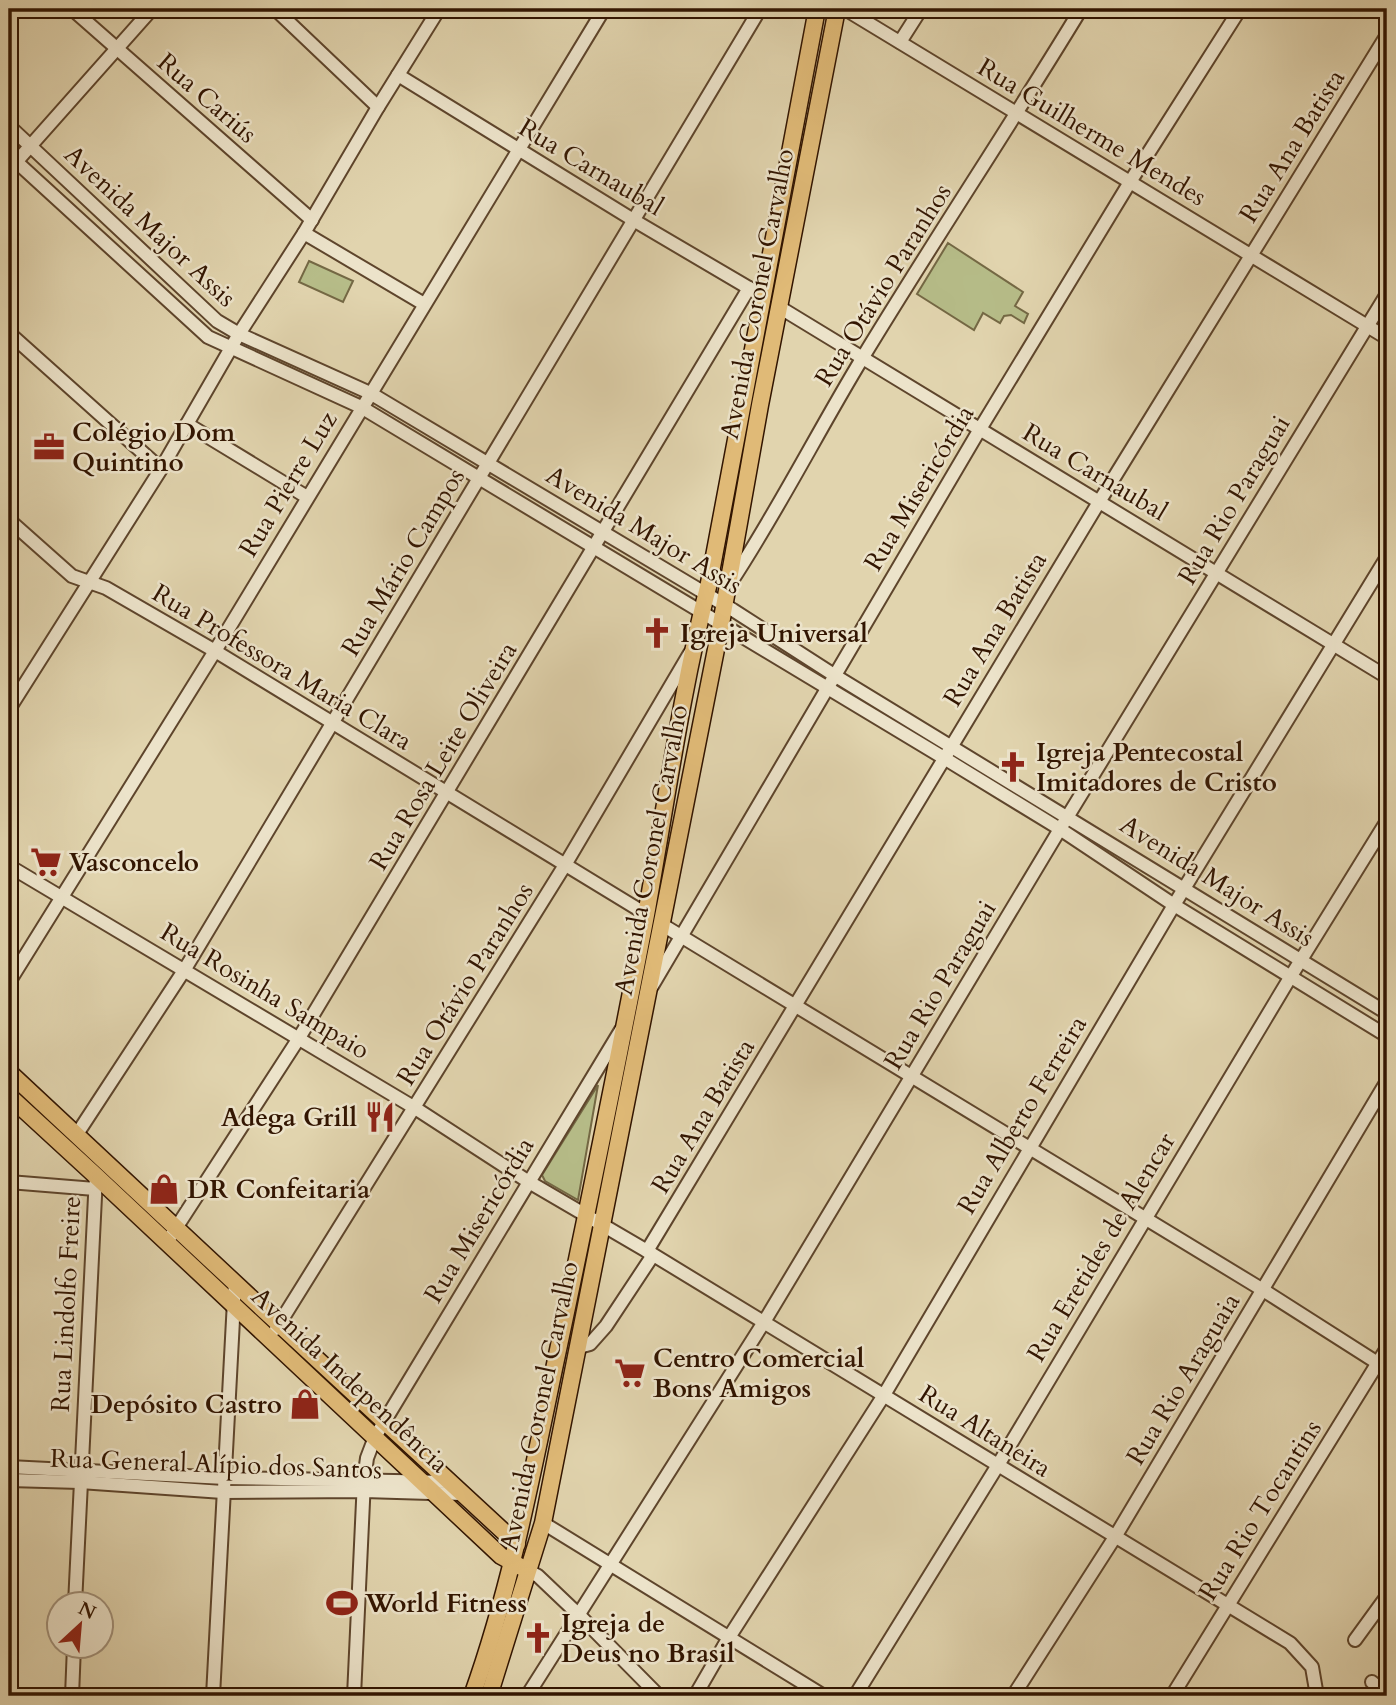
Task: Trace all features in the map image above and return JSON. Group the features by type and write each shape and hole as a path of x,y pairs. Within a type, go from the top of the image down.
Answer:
{"main road":[{"name":"Avenida Coronel Carvalho","path":"472,1696 489,1648 513,1562 586,1216 646,914 693,648 706,594 756,292 817,9"},
{"name":"Avenida Coronel Carvalho","path":"489,1696 543,1523 721,624 837,9"},
{"name":"Avenida Independência","path":"9,1072 235,1282 274,1331 375,1437 501,1556 529,1572"},
{"name":"Avenida Independência","path":"9,1096 96,1182 167,1242 233,1304 274,1331 384,1421 517,1544"}],"street":[{"name":"Rua Cariús","path":"72,9 312,220"},
{"path":"11,162 31,146 152,9"},
{"path":"275,9 378,107"},
{"path":"10,704 161,469 239,334 312,220 439,9"},
{"name":"Rua Pierre Luz","path":"9,982 215,651 604,9"},
{"name":"Rua Mário Campos","path":"77,1134 186,969 760,9"},
{"name":"Rua Guilherme Mendes","path":"845,9 1387,338"},
{"path":"900,42 921,9"},
{"name":"Rua Otávio Paranhos","path":"728,587 764,531 863,356 1017,115 1081,9"},
{"name":"Rua Misericórdia","path":"646,995 980,429 1240,9"},
{"name":"Rua Ana Batista","path":"579,1347 590,1344 606,1326 951,745 1387,35"},
{"name":"Rua Carnaubal","path":"398,75 756,292"},
{"name":"Avenida Major Assis","path":"9,126 217,321 239,334 370,394 489,464 724,605 1387,1013"},
{"name":"Avenida Major Assis","path":"11,162 208,337 361,407 944,758 1174,905 1387,1035"},
{"path":"304,233 424,304"},
{"name":"Rua Rosa Leite Oliveira","path":"167,1242 299,1038 603,533 756,292"},
{"name":"Rua Rio Paraguai","path":"527,1696 764,1322 910,1077 1387,294"},
{"name":"Rua Carnaubal","path":"779,307 1387,677"},
{"path":"9,333 161,469"},
{"path":"187,424 307,497"},
{"name":"Rua Professora Maria Clara","path":"9,520 72,576 106,588 215,651 646,914"},
{"name":"Rua Alberto Ferreira","path":"695,1696 728,1639 884,1395 1174,905 1387,557"},
{"name":"Rua Otávio Paranhos","path":"274,1331 565,865 693,648"},
{"name":"Rua Eretides de Alencar","path":"855,1696 998,1465 1290,976 1387,821"},
{"name":"Rua Rosinha Sampaio","path":"9,866 186,969 415,1108 602,1226"},
{"path":"661,924 1144,1217 1383,1366"},
{"name":"Rua Misericórdia","path":"355,1696 364,1485 368,1458 375,1437 624,1027"},
{"name":"Rua Rio Araguaia","path":"1013,1696 1115,1537 1387,1081"},
{"path":"9,1182 96,1182"},
{"name":"Rua Lindolfo Freire","path":"76,1590 96,1182"},
{"name":"Rua Altaneira","path":"602,1226 1290,1643 1312,1667 1317,1696"},
{"path":"213,1696 235,1282"},
{"name":"Rua Rio Tocantins","path":"1172,1696 1227,1605 1383,1366 1387,1348"},
{"name":"Rua General Alípio dos Santos","path":"9,1467 223,1492 450,1482"},
{"name":"Rua General Alípio dos Santos","path":"9,1480 81,1476 225,1478 364,1485 463,1494"},
{"path":"543,1523 824,1696"},
{"name":"Avenida Independência","path":"529,1572 537,1576 579,1615 659,1696"},
{"path":"1355,1640 1387,1596"},
{"path":"72,1696 73,1660"},
{"path":"1372,1682 1387,1695"}],"green space":[{"path":"948,243 1023,292 1015,306 1028,314 1024,323 1011,315 1004,316 1000,323 983,313 974,330 917,294"},
{"path":"309,261 353,281 343,302 299,282"},
{"path":"598,1085 578,1200 545,1181 542,1175"}],"place":[{"name":"Colégio Dom Quintino","path":"49,447"},
{"name":"Igreja Universal","path":"657,633"},
{"name":"Igreja Pentecostal Imitadores de Cristo","path":"1013,767"},
{"name":"Vasconcelo","path":"46,862"},
{"name":"Adega Grill","path":"380,1117"},
{"name":"DR Confeitaria","path":"164,1189"},
{"name":"Centro Comercial Bons Amigos","path":"630,1373"},
{"name":"Depósito Castro","path":"305,1404"},
{"name":"World Fitness","path":"342,1603"},
{"name":"Igreja de Deus no Brasil","path":"538,1638"}]}
